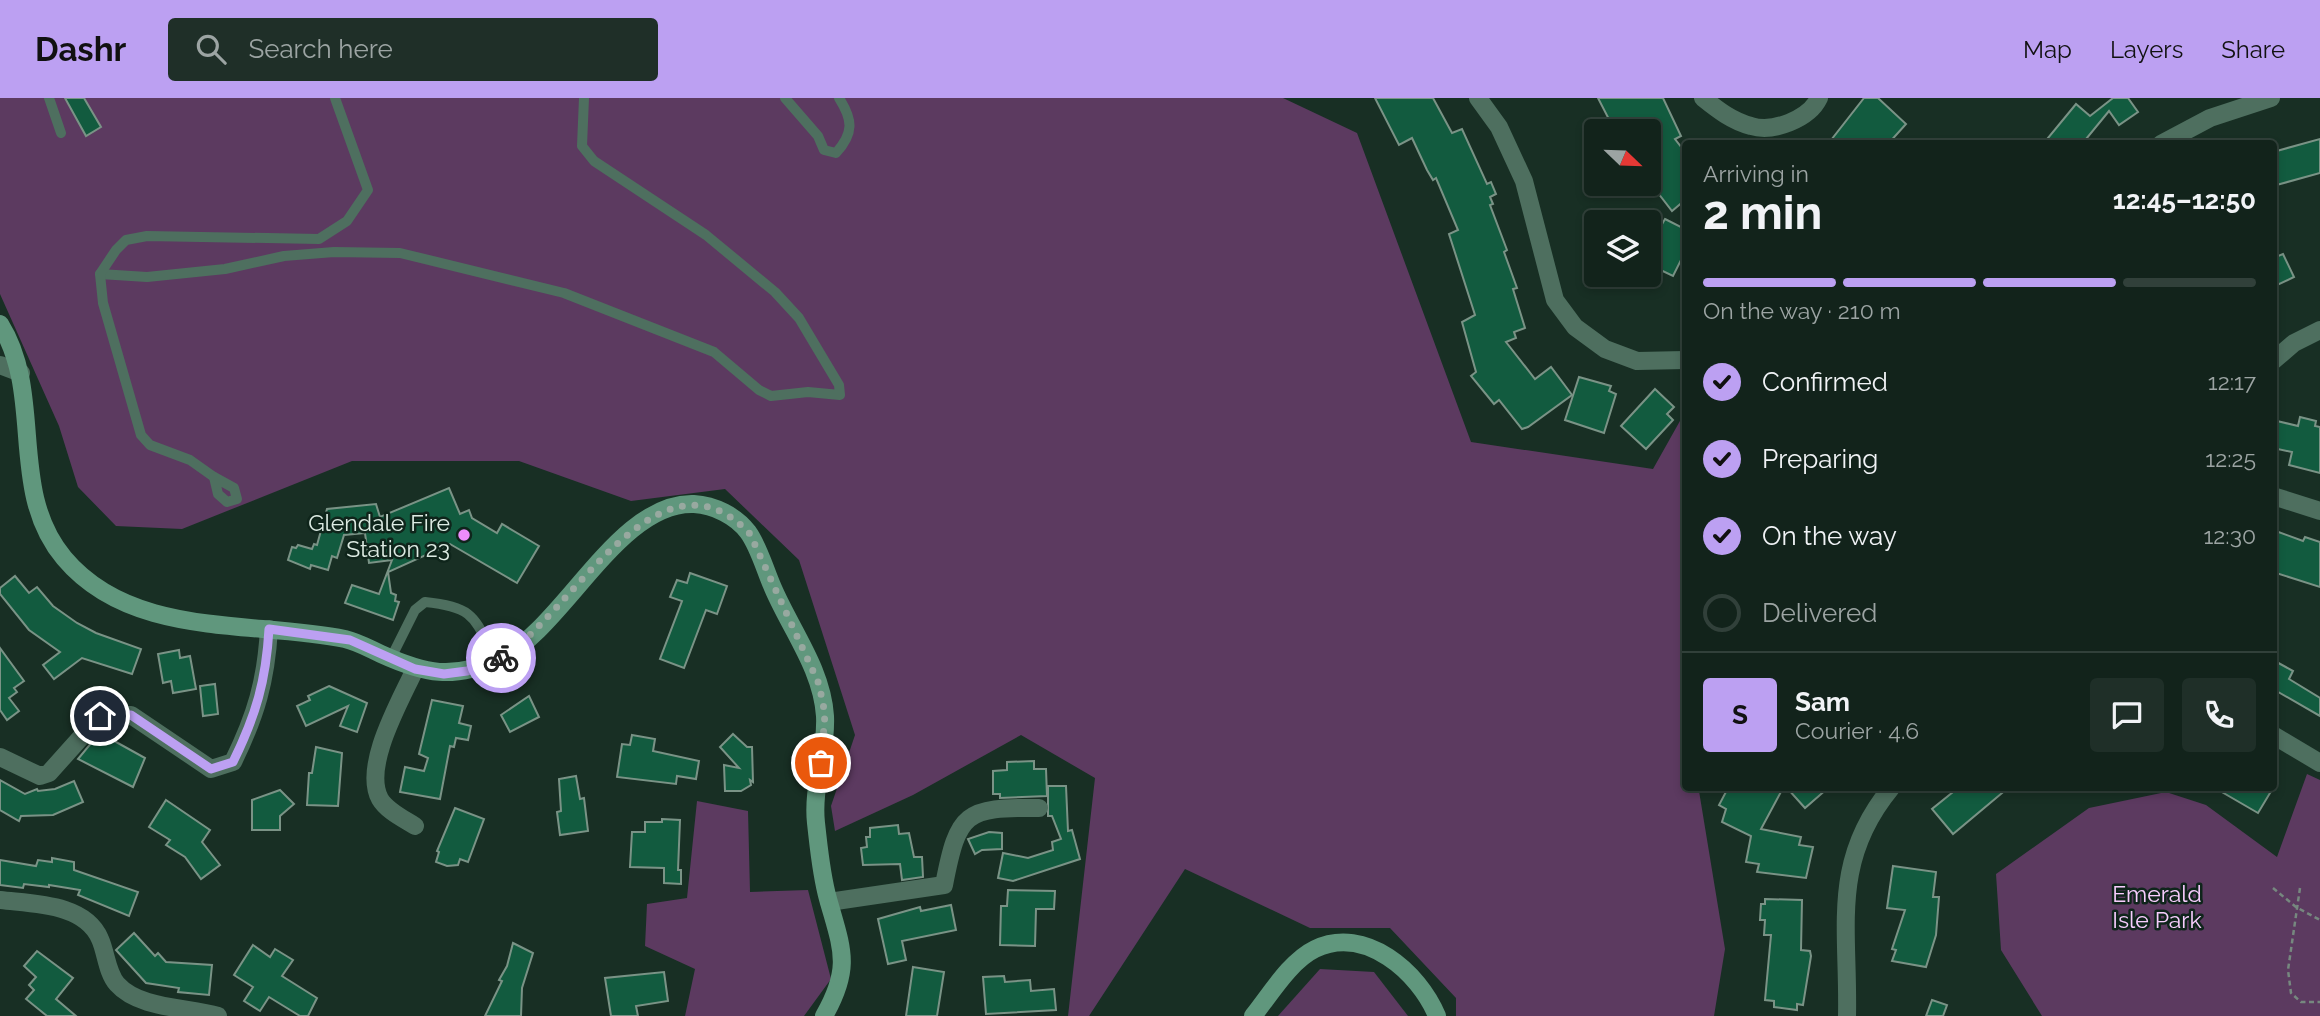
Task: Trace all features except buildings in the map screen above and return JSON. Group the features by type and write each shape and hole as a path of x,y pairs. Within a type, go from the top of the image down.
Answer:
{"main road":[{"path":"0,324 21,373 25,448 34,501 48,536 64,559 99,592 137,609 209,624 350,640 415,669 444,674 467,671 496,660 529,638 613,546 652,517 676,506 695,504 720,511 738,521 750,534 819,684 825,714 814,809 821,872 843,947 843,972 838,992 824,1016"},
{"path":"1253,1016 1302,958 1330,944 1349,943 1365,946 1396,962 1422,985 1437,1016"}],"street":[{"path":"1478,98 1499,127 1524,181 1555,300 1575,327 1605,349 1637,361 1682,359"},
{"path":"1703,98 1723,115 1754,128 1791,123 1815,106 1819,98"},
{"path":"2169,140 2210,118 2271,98"},
{"path":"2277,358 2294,343 2320,330"},
{"path":"0,365 21,373"},
{"path":"2277,497 2320,511"},
{"path":"0,757 40,776 49,773 100,716 131,715 211,769 233,762 255,716 267,668 269,629"},
{"path":"415,669 381,746 375,778 380,799 415,826"},
{"path":"2277,737 2320,764"},
{"path":"1847,1016 1846,891 1849,866 1876,806 1888,791"},
{"path":"828,902 944,885 953,841 958,829 972,815 993,808 1039,808"},
{"path":"0,900 73,911 99,936 116,983 126,991 147,1003 191,1008 218,1016"}],"lane":[{"path":"49,98 61,133"},
{"path":"214,477 190,460 150,445 141,435 103,303 100,274 106,262 126,240 147,236 202,235 320,239 347,221 368,190 335,98"},
{"path":"100,274 147,277 225,269 284,256 334,252 400,253 564,293 714,352 759,390 771,396 808,392 840,395 839,385 799,318 775,292 706,235 594,161 582,146 584,98"},
{"path":"785,98 829,153 836,153 851,132 850,116 839,98"},
{"path":"391,658 415,610 425,602 452,605 472,615 496,660"}],"path":[{"path":"2273,888 2296,907 2320,920"},
{"path":"2300,888 2288,971 2291,993 2301,1002 2320,1002"}],"green space":[{"path":"0,98 1283,98 1357,133 1471,442 1653,469 1682,417 1682,791 1699,791 1725,949 1714,1016 1456,1016 1456,998 1390,928 1310,928 1185,869 1089,1016 1068,1016 1095,778 1021,735 913,795 835,831 831,806 855,735 799,560 725,489 631,501 519,461 352,461 182,529 116,526 78,487 59,426 0,294"},
{"name":"Emerald Isle Park","path":"2307,774 2320,780 2320,1016 2042,1016 2001,950 1996,874 2089,808 2166,792 2206,805 2277,857"},
{"path":"697,801 748,811 750,892 808,890 831,979 804,1016 685,1016 695,969 645,946 647,904 687,898"},
{"path":"1320,969 1374,972 1408,1016 1278,1016"}],"way so far":[{"path":"501,658 529,638 613,546 652,517 676,506 695,504 720,511 738,521 750,534 774,592 819,684 825,714 821,763"}],"place":[{"name":"Glendale Fire Station 23","path":"464,535"}],"route":[{"path":"100,716 131,715 211,769 233,762 255,716 267,668 269,629 350,640 415,669 444,674 467,671 501,658"}]}
